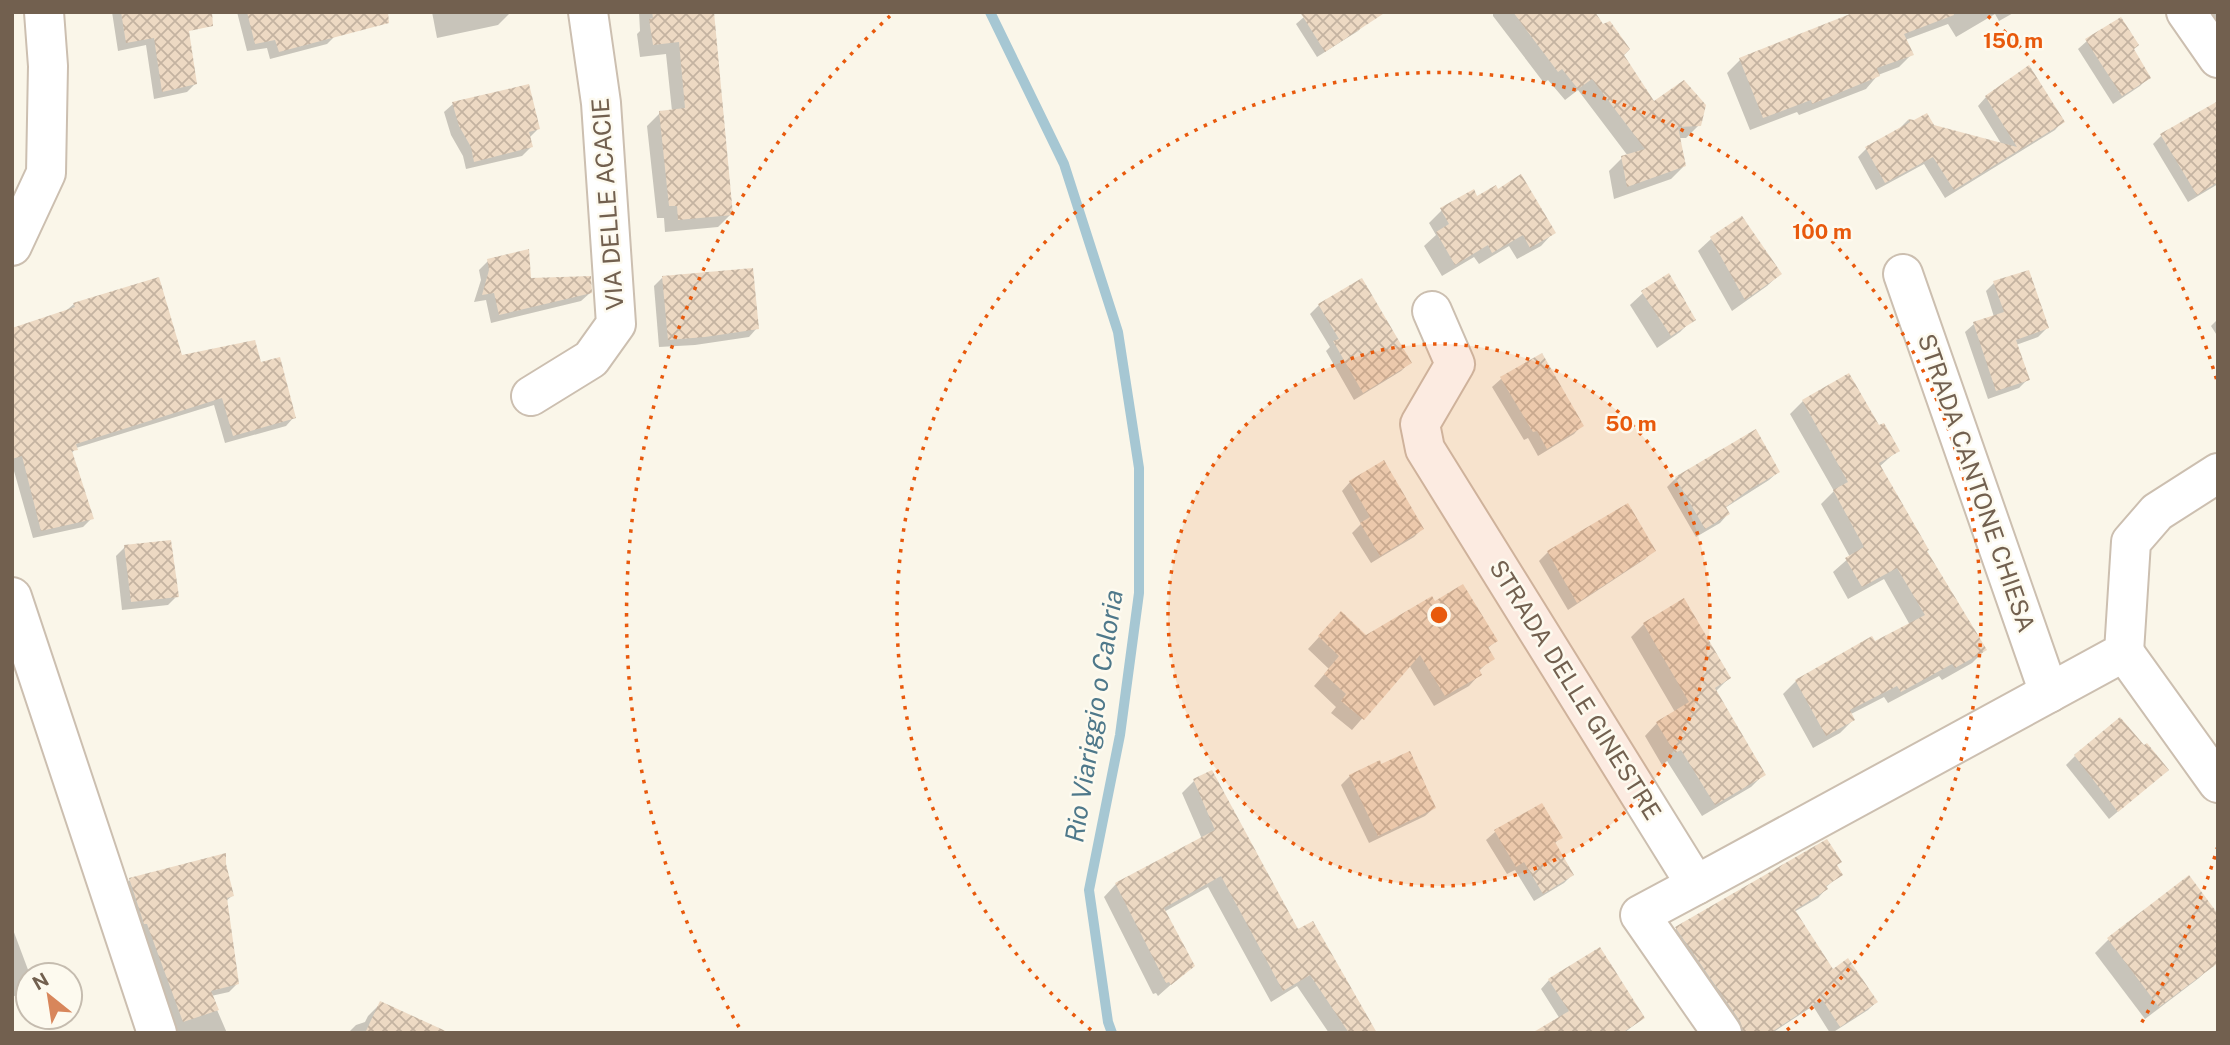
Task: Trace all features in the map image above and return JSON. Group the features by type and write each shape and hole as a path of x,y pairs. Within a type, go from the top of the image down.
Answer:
{"street":[{"path":"12,246 47,173 48,66 44,12"},
{"name":"VIA DELLE ACACIE","path":"531,396 591,359 617,324 601,103 588,12"},
{"path":"2186,12 2218,58"},
{"name":"STRADA CANTONE CHIESA","path":"1903,274 2049,693"},
{"name":"STRADA DELLE GINESTRE","path":"1432,311 1455,364 1420,424 1425,449 1696,885"},
{"path":"2218,473 2157,512 2131,542 2124,652 2218,783"},
{"path":"12,597 157,1033"},
{"path":"1722,1033 1640,915 2124,652"}],"building":[{"path":"121,12 212,12 213,26 189,31 197,84 162,92 154,38 126,43"},
{"path":"247,12 388,12 389,23 279,52 275,40 255,44"},
{"path":"652,12 714,12 733,215 678,220 677,206 669,206 659,111 685,108 679,42 653,45 649,19 653,18"},
{"path":"1300,12 1386,12 1325,52"},
{"path":"1513,12 1595,12 1603,24 1610,21 1630,49 1624,55 1654,101 1684,80 1706,105 1701,126 1678,127 1686,166 1627,187 1621,156 1645,149 1592,79 1578,89 1562,69 1558,72"},
{"path":"1855,12 1953,12 1954,15 1904,34 1914,55 1877,68 1880,76 1812,104 1811,100 1763,118 1739,58"},
{"path":"2121,17 2139,45 2134,49 2151,78 2122,96 2085,39"},
{"path":"2029,65 2065,122 1954,190 1933,157 1885,183 1865,147 1910,122 1908,119 1914,120 1927,113 1934,125 2017,147 1985,96"},
{"path":"529,84 540,129 529,132 533,147 474,162 471,147 459,126 452,102"},
{"path":"2218,101 2218,182 2197,195 2160,134"},
{"path":"1521,174 1556,233 1530,248 1523,235 1492,253 1488,245 1455,265 1436,232 1449,224 1440,208 1474,189 1477,196 1496,185 1498,189"},
{"path":"1742,216 1782,274 1745,300 1710,237"},
{"path":"529,249 531,278 591,276 592,293 499,315 494,293 482,295 489,270 487,259"},
{"path":"753,268 759,329 668,340 662,276"},
{"path":"2029,270 2049,328 2016,340 2030,380 1996,391 1973,322 2004,312 1993,281"},
{"path":"1669,273 1696,320 1671,336 1641,291"},
{"path":"159,277 182,355 255,340 261,362 280,357 296,418 233,436 222,398 76,444 78,450 72,451 94,519 41,531 22,456 12,459 12,328 75,307 73,303"},
{"path":"1362,278 1412,363 1363,393 1333,341 1339,339 1318,304"},
{"path":"1542,353 1584,426 1547,449 1537,431 1533,432 1500,377"},
{"path":"1849,373 1879,425 1884,423 1900,451 1879,463 1929,550 1927,551 1987,650 1955,668 1952,664 1901,692 1897,686 1850,710 1855,720 1826,736 1795,680 1872,636 1875,641 1925,615 1897,568 1862,587 1845,558 1864,547 1833,490 1848,482 1802,400"},
{"path":"1756,429 1780,472 1747,491 1726,507 1730,514 1705,529 1675,477"},
{"path":"1384,460 1424,529 1380,556 1360,523 1370,517 1349,481"},
{"path":"1628,503 1656,551 1577,603 1547,551"},
{"path":"171,540 179,597 131,602 124,545"},
{"path":"1463,584 1498,641 1488,647 1495,659 1479,669 1482,675 1445,696 1420,655 1364,720 1341,701 1346,694 1324,674 1339,656 1318,636 1341,611 1366,635 1432,596 1435,601"},
{"path":"1684,598 1731,678 1715,688 1766,775 1715,805 1681,750 1675,753 1656,722 1689,702 1643,623"},
{"path":"2120,717 2144,745 2147,743 2169,770 2118,812 2074,755"},
{"path":"1410,751 1436,808 1378,836 1349,775 1380,760 1381,764"},
{"path":"1212,770 1298,929 1313,921 1377,1033 1349,1033 1310,975 1283,991 1221,876 1164,908 1195,966 1171,985 1166,983 1115,883 1215,830 1193,779"},
{"path":"1542,803 1563,838 1555,842 1574,875 1543,894 1524,862 1516,867 1494,830"},
{"path":"1827,839 1842,862 1837,865 1843,875 1826,886 1828,889 1795,910 1833,969 1848,958 1878,1002 1840,1027 1822,999 1770,1033 1744,1033 1740,1021 1675,927"},
{"path":"226,853 234,896 227,898 239,984 211,991 219,1010 183,1022 147,924 144,924 129,878"},
{"path":"2189,875 2218,914 2218,963 2159,1007 2107,938"},
{"path":"1600,947 1645,1018 1622,1033 1532,1033 1569,1011 1548,979"},
{"path":"380,1001 450,1033 365,1033"}],"waterway":[{"name":"Rio Viariggio o Caloria","path":"990,12 1064,164 1118,332 1139,468 1139,593 1120,735 1089,890 1108,1022 1112,1033"}]}
